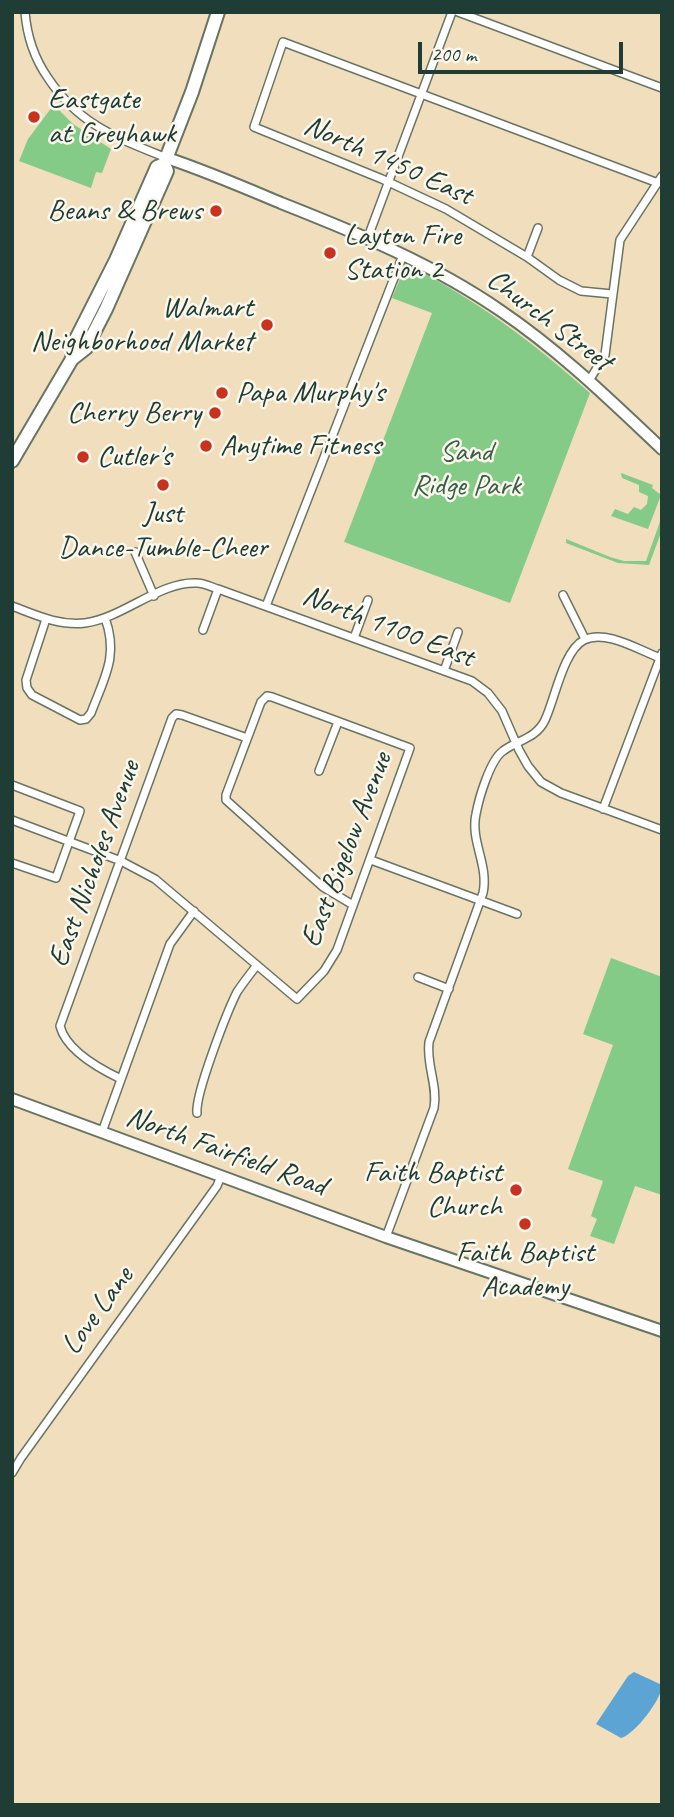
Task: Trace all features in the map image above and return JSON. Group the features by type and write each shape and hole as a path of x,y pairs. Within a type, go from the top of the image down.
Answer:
{"main road":[{"path":"12,461 72,359 86,348 106,309 167,172 166,161 218,12"},
{"name":"Church Street","path":"166,161 368,237 452,280 499,310 590,379 662,449"},
{"name":"North Fairfield Road","path":"12,1099 386,1237 662,1331"}],"street":[{"name":"Church Street","path":"25,12 26,30 37,60 66,104 96,127 166,161"},
{"path":"368,237 452,12"},
{"path":"458,12 662,88"},
{"name":"North 1450 East","path":"422,94 283,42 254,127 390,182 446,209 581,291 612,294"},
{"path":"422,94 660,179 620,240 605,355 590,379"},
{"path":"527,257 538,228"},
{"path":"266,606 403,255"},
{"path":"135,552 153,596"},
{"name":"North 1100 East","path":"12,606 46,619 76,624 106,618 177,585 198,583 218,589 472,681 488,693 502,711 528,766 541,782 561,793 662,830"},
{"path":"203,630 218,589"},
{"path":"563,595 585,639"},
{"path":"354,638 368,600"},
{"path":"46,619 26,680 27,688 32,695 74,719 86,719 91,713 112,656 113,641 106,618"},
{"path":"444,671 458,632"},
{"path":"386,1237 434,1108 436,1094 428,1051 481,901 485,877 475,828 479,803 501,752 536,734 544,722 575,646 585,639 597,636 661,656 603,809"},
{"path":"319,771 338,722 272,697 263,698 226,800 323,887 353,905"},
{"name":"East Nicholes Avenue","path":"121,1079 87,1061 61,1031 60,1026 172,718 176,714 247,738"},
{"name":"East Bigelow Avenue","path":"257,965 297,999 329,964 337,950 371,860 410,748 338,722"},
{"path":"12,785 80,811 56,878 13,865"},
{"path":"12,820 121,861 155,878 257,965 232,1004 198,1096 197,1113"},
{"path":"371,860 517,914"},
{"path":"102,1132 170,944 194,911"},
{"path":"418,977 449,989"},
{"name":"Love Lane","path":"12,1473 217,1186 220,1176"}],"green space":[{"path":"52,107 56,107 73,124 111,149 102,173 96,172 91,188 19,161 28,139"},
{"name":"Sand Ridge Park","path":"406,264 502,322 590,393 510,603 344,542 432,313 392,298"},
{"path":"621,473 653,485 652,488 661,495 648,529 611,516 615,509 628,514 634,507 641,510 647,504 648,496 639,492 639,485 622,478"},
{"path":"662,516 662,530 649,565 618,563 566,543 566,539 624,561 646,561"},
{"path":"611,958 662,977 662,1195 635,1186 614,1244 590,1236 597,1219 591,1216 603,1181 568,1169 613,1045 583,1034"}],"water":[{"path":"634,1672 662,1685 661,1691 640,1723 621,1738 596,1724 628,1676"}],"place":[{"name":"Eastgate at Greyhawk","path":"34,117"},
{"name":"Beans & Brews","path":"216,211"},
{"name":"Layton Fire Station 2","path":"330,253"},
{"name":"Walmart Neighborhood Market","path":"267,325"},
{"name":"Papa Murphy's","path":"222,393"},
{"name":"Cherry Berry","path":"215,413"},
{"name":"Anytime Fitness","path":"206,446"},
{"name":"Cutler's","path":"83,457"},
{"name":"Just Dance-Tumble-Cheer","path":"163,485"},
{"name":"Faith Baptist Church","path":"516,1190"},
{"name":"Faith Baptist Academy","path":"525,1224"}]}
